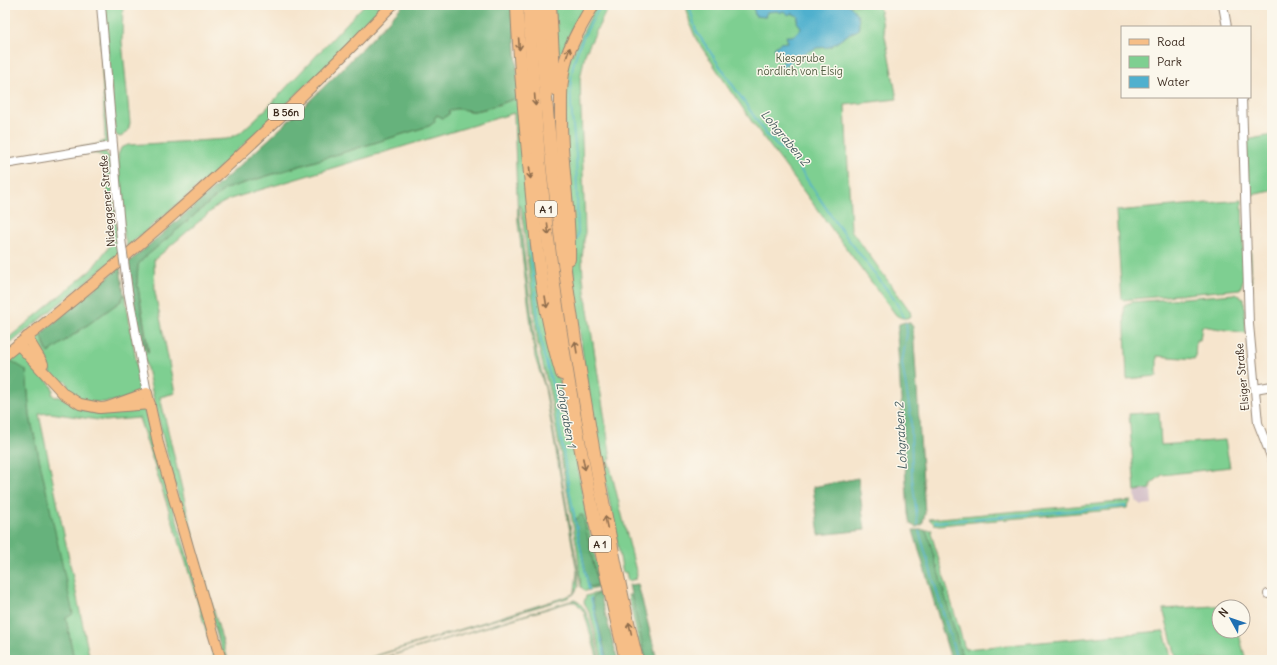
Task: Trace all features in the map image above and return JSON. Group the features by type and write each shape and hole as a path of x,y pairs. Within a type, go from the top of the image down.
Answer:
{"highway":[{"path":"517,5 524,105 537,245 552,341 574,412"},
{"name":"A 1","path":"529,5 536,103 549,235 574,412 617,598 626,660"},
{"name":"A 1","path":"540,5 554,182 568,294 612,575"},
{"path":"550,5 557,105 561,133"},
{"path":"568,294 569,237 561,133 560,92 564,67 573,40 593,5"},
{"name":"A 1","path":"617,598 637,660"}],"main road":[{"name":"B 56n","path":"5,354 136,247 232,163 339,62 392,5"},
{"path":"27,337 52,380"},
{"path":"18,344 64,394 76,402 95,408 150,404"},
{"path":"108,407 147,393 159,447 221,660"}],"street":[{"name":"Nideggener Straße","path":"101,5 121,239 128,291 147,393"},
{"path":"1223,5 1227,26"},
{"name":"Elsiger Straße","path":"1242,98 1247,291 1255,389 1259,428 1272,459"},
{"path":"5,164 113,146"},
{"path":"1255,389 1272,386"}],"shaded area":[{"path":"1151,489 1152,504 1141,505 1136,501 1135,491"}],"green space":[{"path":"104,5 123,5 122,41 130,123 128,131 121,137 117,136 115,132"},
{"path":"364,5 385,5 338,55 216,171 127,247 124,235 118,155 121,148 128,145 227,139 240,133 266,109"},
{"path":"403,5 513,5 519,97 476,111 454,109 448,112 450,113 443,118 437,115 434,119 436,121 429,126 225,189 143,259 138,265 137,281 148,353 143,344 137,321 129,262 270,138 338,73"},
{"path":"554,5 589,5 559,77"},
{"path":"596,5 609,5 585,54 580,79 585,232 582,258 583,278 611,459 608,459 637,575 636,579 628,581 626,572 623,573 586,379 573,282 572,237 564,109 567,65"},
{"name":"Kiesgrube nördlich von Elsig","path":"686,5 879,5 897,99 845,105 851,230 910,311 911,316 903,318 896,315 752,122 696,39 690,24"},
{"path":"100,25 108,142 106,143 37,155 98,144 105,140"},
{"path":"519,97 551,352 564,394 590,534 600,578 597,579 588,539 576,518 575,521 588,585 591,587 598,585 599,588 585,591 581,587 577,548 550,394 538,345 521,206 519,205 536,351 547,394 578,571 578,587 574,594 567,598 362,660 559,599 573,594 575,591 577,572 545,388 535,357 518,222 514,113 230,199 217,206 154,260 155,292 175,393 160,397 198,556 228,660 224,660 185,522 150,382 132,288 136,300 142,337 149,353 137,281 138,265 143,259 225,189 429,126 436,121 434,119 437,115 443,118 449,114 447,112 455,109 471,111 481,110"},
{"path":"1272,135 1272,191 1251,195 1249,200 1252,290 1246,140"},
{"path":"105,151 111,160 119,255 5,348 5,341 91,270 111,244 106,162 102,156 99,155 82,154"},
{"path":"1242,200 1244,278 1240,289 1122,300 1116,211"},
{"path":"120,267 124,294 121,301 48,353 42,337 46,329"},
{"path":"125,294 140,385 132,396 124,399 106,402 88,402 82,400 66,390 68,384 65,381 61,382 56,379 45,364 34,341 46,329 44,332 44,341 48,353 121,301"},
{"path":"1234,294 1244,298 1246,333 1202,326 1200,340 1196,340 1195,359 1157,356 1157,376 1127,379 1124,305 1132,302"},
{"path":"905,322 910,323 913,327 925,514 922,525 916,527 910,524 908,514 897,335 899,324"},
{"path":"16,354 23,355 51,385 53,390 52,394 55,397 61,397 82,410 105,413 144,409 218,660 215,660 186,563 139,418 105,421 50,413 39,414 90,660 74,660 66,618 72,614 30,416 26,371 10,360 5,364 5,361"},
{"path":"10,360 26,370 30,416 73,614 66,618 74,660 5,660 5,364"},
{"path":"1159,412 1161,445 1225,440 1230,467 1162,475 1151,484 1151,489 1135,491 1129,414"},
{"path":"858,478 865,530 819,535 813,487"},
{"path":"1131,501 1127,508 1111,510 939,525 934,524 929,519"},
{"path":"580,515 583,515 598,585 591,587 588,585 575,521"},
{"path":"913,530 925,530 928,535 963,660 951,660"},
{"path":"926,530 932,530 931,533 965,649 1162,631 1164,632 1172,660 963,660"},
{"path":"638,584 657,660 646,660 629,585"},
{"path":"600,592 592,598 607,660 602,660 591,617 584,602 586,596"},
{"path":"600,592 618,660 607,660 592,598"},
{"path":"628,595 631,595 646,660 639,643"},
{"path":"574,600 584,609 588,617 600,660 598,660 584,612 576,602 570,602 376,660"},
{"path":"1211,606 1211,639 1240,639 1246,660 1177,660 1163,609"}],"water":[{"path":"751,5 849,5 858,16 858,30 849,34 830,47 817,48 807,52 779,69 778,66 787,59 787,54 776,52 774,48 780,43 788,42 786,36 791,36 799,32 801,27 797,22 798,16 791,13 789,15 783,11 780,13 777,11 767,12 765,17 755,16"}],"waterway":[{"name":"Lohgraben 1","path":"575,240 578,237 576,157 571,100 571,78 578,50 601,5"},
{"name":"Lohgraben 2","path":"689,5 696,31 766,134 776,145 790,154 836,223 894,299 904,317"},
{"name":"Lohgraben 1","path":"530,242 542,348 553,387 569,489 589,590"},
{"name":"Lohgraben 2","path":"906,323 907,333 902,363 911,417 912,477 918,525"},
{"path":"935,522 1126,506"},
{"name":"Lohgraben 2","path":"919,531 957,660"},
{"name":"Lohgraben 1","path":"591,598 606,660"}]}
